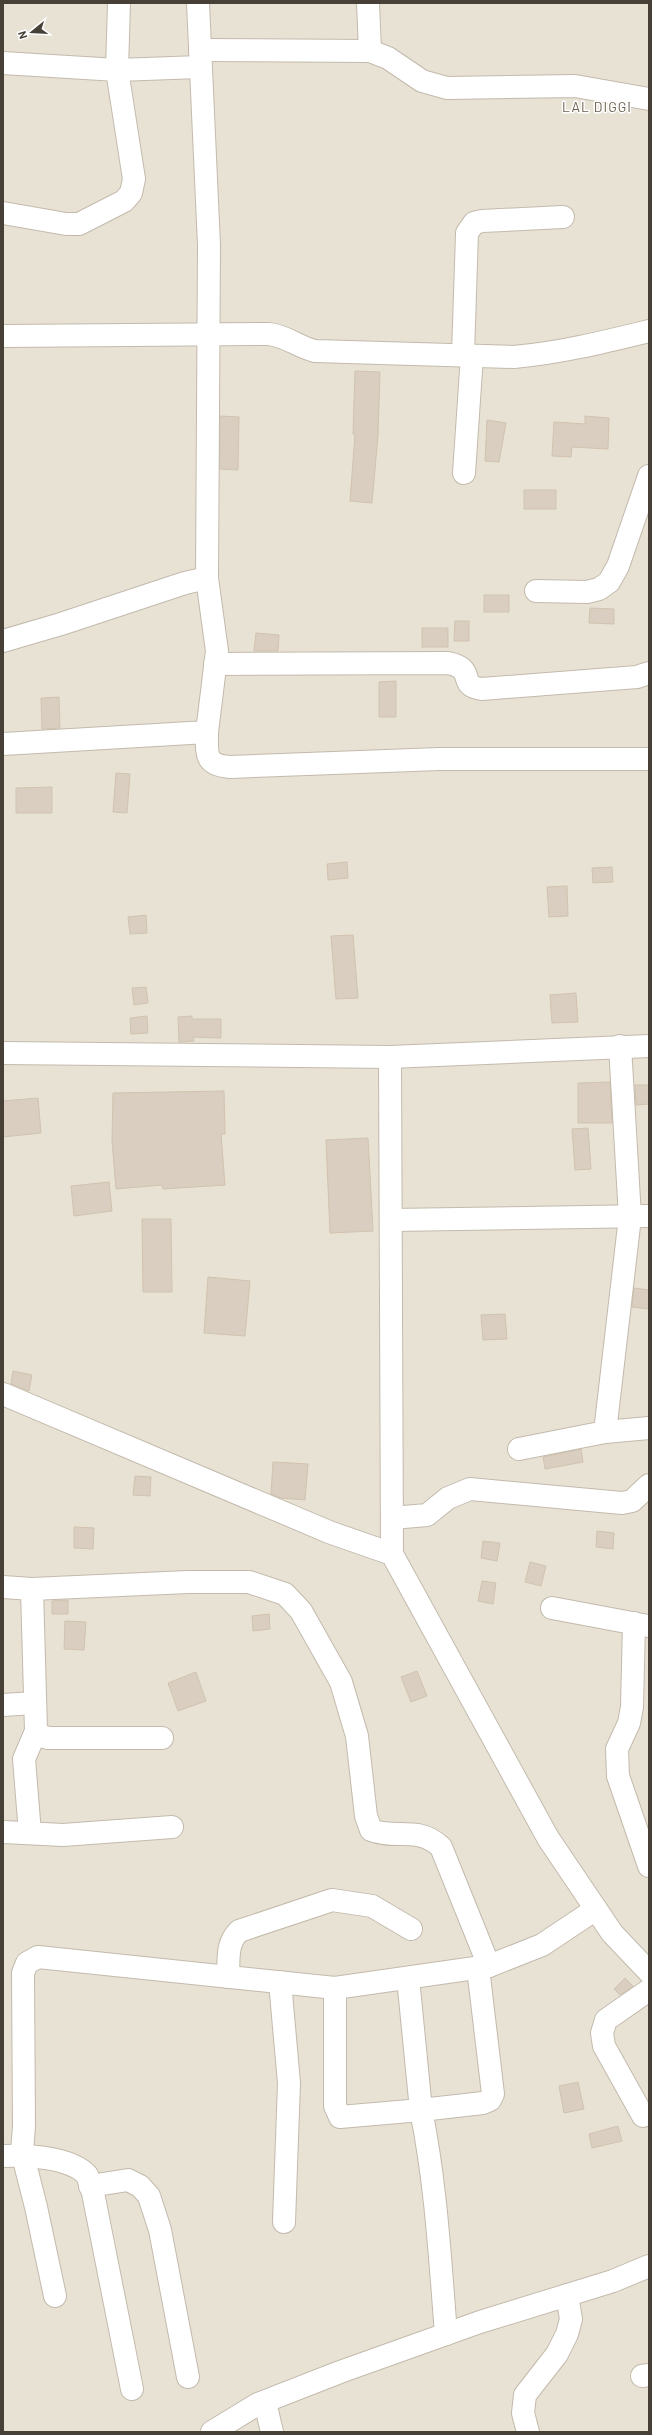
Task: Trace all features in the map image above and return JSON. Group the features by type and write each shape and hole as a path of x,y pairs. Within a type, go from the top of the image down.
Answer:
{"street":[{"path":"3,213 66,224 79,224 124,201 127,197 134,180 117,70 119,3"},
{"path":"198,3 209,245 207,578 217,651 207,732 207,753 211,762 216,766 230,767 439,758 649,759"},
{"path":"368,3 370,51"},
{"path":"3,63 117,70 200,58 370,51 388,58 422,81 447,88 575,86 649,99"},
{"path":"464,473 468,356 467,233 469,228 482,221 563,217"},
{"path":"3,336 208,334 281,336 315,351 514,357 546,354 649,331"},
{"path":"536,592 587,592 599,588 609,582 618,566 649,476"},
{"path":"3,641 61,624 185,583 207,578"},
{"path":"215,664 448,663 460,665 465,670 468,684 474,688 482,689 637,676 649,673"},
{"path":"3,744 207,732"},
{"path":"605,1432 640,1216 620,1046"},
{"path":"3,1053 390,1057 620,1046 649,1046"},
{"path":"390,1057 392,1554 548,1838 612,1933 645,1962"},
{"path":"391,1220 640,1216"},
{"path":"3,1394 329,1532 392,1554"},
{"path":"519,1449 605,1432 649,1428"},
{"path":"392,1518 427,1515 448,1498 470,1489 622,1503 632,1501 649,1485"},
{"path":"3,1588 32,1590 188,1582 249,1582 285,1594 301,1611 341,1682 357,1736 366,1816 371,1830 379,1833 424,1835 441,1846 483,1967 493,2094 490,2100 421,2110 340,2117 334,2106 335,1988"},
{"path":"30,1833 24,1759 36,1731 32,1590"},
{"path":"552,1608 642,1625 629,1723 617,1749 616,1762 618,1776 649,1866"},
{"path":"3,1704 35,1703"},
{"path":"36,1731 39,1735 48,1738 162,1738"},
{"path":"3,1832 63,1835 172,1827"},
{"path":"228,1976 229,1945 231,1938 239,1931 332,1900 372,1906 411,1929"},
{"path":"55,2296 36,2207 13,2156 23,1973 27,1963 38,1956 335,1988 483,1967 542,1945 596,1909"},
{"path":"408,1978 421,2110 428,2145 438,2237 446,2334"},
{"path":"280,1982 289,2083 284,2222"},
{"path":"644,2116 604,2046 602,2033 606,2020 649,1990"},
{"path":"13,2156 67,2163 82,2170 87,2175 132,2389"},
{"path":"90,2186 128,2180 140,2186 149,2196 160,2230 188,2378"},
{"path":"212,2432 265,2402 340,2372 446,2334 613,2281 649,2266"},
{"path":"528,2432 523,2413 525,2395 557,2354 567,2334 571,2319 566,2295"},
{"path":"265,2402 272,2432"}],"shaded area":[{"path":"3,3 649,3 649,2432 3,2432"}],"building":[{"path":"355,371 380,372 378,435 372,503 350,501 355,435 353,434"},
{"path":"220,416 239,417 238,470 220,469"},
{"path":"585,416 609,418 608,449 572,447 571,457 552,456 554,422 585,424"},
{"path":"487,420 506,423 499,462 485,461"},
{"path":"524,490 556,490 556,509 524,509"},
{"path":"484,595 509,595 509,612 484,612"},
{"path":"590,608 614,609 614,624 589,623"},
{"path":"455,621 469,621 469,641 454,641"},
{"path":"422,628 448,628 448,647 422,647"},
{"path":"256,633 279,635 278,651 254,651"},
{"path":"396,681 396,717 379,717 379,682"},
{"path":"59,697 60,728 42,729 41,698"},
{"path":"116,773 130,774 127,813 113,812"},
{"path":"52,787 52,813 16,813 16,788"},
{"path":"347,862 348,878 328,880 327,864"},
{"path":"612,867 613,882 593,883 592,868"},
{"path":"567,886 568,916 549,917 547,887"},
{"path":"146,915 147,933 130,934 128,917"},
{"path":"353,935 358,998 336,999 331,936"},
{"path":"146,987 148,1003 134,1005 132,988"},
{"path":"576,993 578,1022 552,1023 550,995"},
{"path":"147,1016 148,1033 131,1034 130,1018"},
{"path":"192,1016 192,1019 221,1019 221,1038 193,1037 194,1041 179,1042 178,1017"},
{"path":"610,1082 612,1123 578,1123 578,1083"},
{"path":"635,1085 649,1085 649,1104 636,1105"},
{"path":"224,1091 225,1134 221,1134 225,1185 163,1189 162,1185 116,1189 112,1141 113,1093"},
{"path":"38,1098 41,1133 3,1137 3,1101"},
{"path":"588,1128 591,1169 575,1170 572,1129"},
{"path":"368,1138 373,1231 330,1233 326,1140"},
{"path":"109,1182 112,1211 74,1216 71,1186"},
{"path":"142,1219 171,1219 172,1292 143,1292"},
{"path":"208,1277 250,1281 245,1336 204,1333"},
{"path":"634,1288 649,1290 649,1309 632,1307"},
{"path":"505,1314 507,1339 483,1340 481,1315"},
{"path":"13,1371 32,1375 29,1391 11,1384"},
{"path":"581,1449 583,1462 545,1469 543,1457"},
{"path":"273,1462 308,1464 305,1500 281,1498 271,1494"},
{"path":"135,1476 151,1477 150,1496 133,1495"},
{"path":"74,1527 94,1528 93,1549 74,1548"},
{"path":"597,1531 614,1533 613,1549 596,1547"},
{"path":"483,1541 500,1543 497,1561 481,1558"},
{"path":"530,1562 546,1566 541,1586 525,1582"},
{"path":"482,1581 496,1583 493,1604 478,1601"},
{"path":"68,1600 68,1614 52,1614 52,1601"},
{"path":"269,1614 270,1629 253,1631 252,1616"},
{"path":"65,1621 86,1622 84,1650 64,1649"},
{"path":"417,1671 427,1696 411,1702 401,1677"},
{"path":"196,1672 206,1701 178,1711 168,1683"},
{"path":"625,1978 633,1986 620,1995 614,1989"},
{"path":"578,2082 584,2109 564,2113 559,2086"},
{"path":"618,2126 622,2141 592,2148 589,2134"}],"district":[{"name":"LAL DIGGI","path":"597,106"}]}
